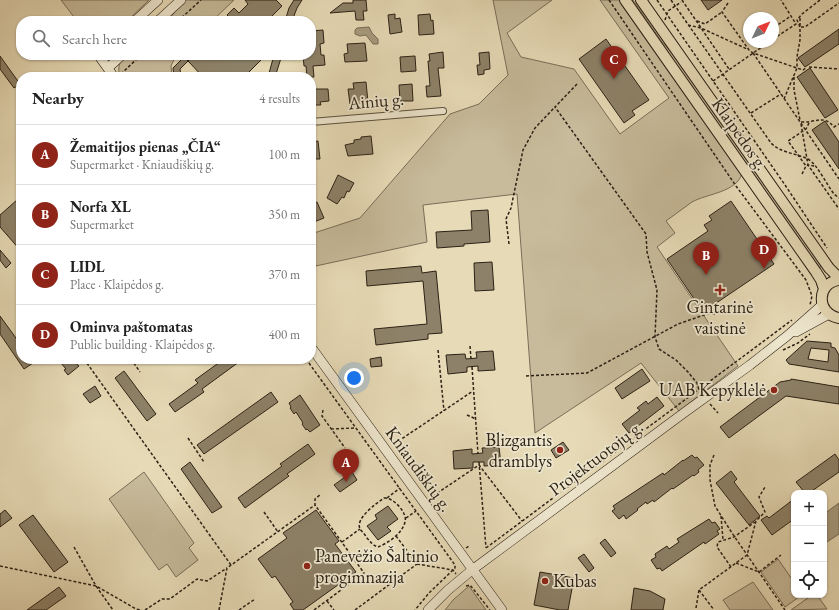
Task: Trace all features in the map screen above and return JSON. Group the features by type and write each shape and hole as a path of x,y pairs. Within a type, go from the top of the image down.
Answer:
{"highway":[{"name":"Klaipėdos g.","path":"625,0 816,272 824,289"},
{"name":"Klaipėdos g.","path":"641,0 824,262 832,273 839,279 829,283 824,289"},
{"path":"824,289 821,297 822,305 834,316"}],"main road":[{"path":"140,16 158,0"},
{"path":"163,16 181,0"},
{"path":"102,60 111,72"},
{"path":"108,68 117,60"},
{"name":"Projektuotojų g.","path":"428,610 448,590 472,570 681,414 750,365 787,336 822,305"},
{"name":"Projektuotojų g.","path":"787,336 834,316"},
{"name":"Kniaudiškių g.","path":"316,354 502,610"}],"street":[{"name":"Ainių g.","path":"316,122 443,111"}],"path":[{"path":"183,16 201,0"},
{"path":"609,0 736,186 806,280 812,296 809,308"},
{"path":"657,0 786,185 828,250"},
{"path":"671,0 774,147 809,160 834,194 839,198"},
{"path":"781,0 796,24"},
{"path":"779,35 796,24 800,17 820,0"},
{"path":"665,21 668,11 682,1 729,69"},
{"path":"696,21 705,24 722,12 728,3"},
{"path":"800,27 805,27 839,3"},
{"path":"722,12 749,50"},
{"path":"779,24 791,16"},
{"path":"784,99 797,68 800,40 800,17"},
{"path":"797,20 800,27"},
{"path":"688,25 701,28 753,53 802,70 806,68"},
{"path":"669,27 675,26"},
{"path":"713,81 760,48"},
{"path":"753,53 839,179"},
{"path":"123,72 136,60"},
{"path":"808,67 839,69"},
{"path":"794,76 794,90 801,122 807,165 802,174"},
{"path":"509,244 506,219 511,208 523,150 534,128 577,84"},
{"path":"750,114 781,94"},
{"path":"555,107 646,234 647,252 657,290 655,337 659,349 676,360 688,372 697,383 698,390"},
{"path":"801,122 809,123 822,119 828,120 834,127 839,124"},
{"path":"809,123 806,130 788,141 839,209"},
{"path":"807,165 814,166"},
{"path":"526,376 587,373 678,324 707,314 715,314"},
{"path":"479,462 486,548 793,319"},
{"path":"778,352 798,342 814,331"},
{"path":"470,346 471,359"},
{"path":"438,350 444,411"},
{"path":"88,364 231,565"},
{"path":"134,364 140,372"},
{"path":"310,364 456,565 456,568 429,593 414,610"},
{"path":"472,367 478,454"},
{"path":"394,444 473,391"},
{"path":"322,410 322,416 345,448"},
{"path":"467,415 476,419"},
{"path":"331,429 356,428"},
{"path":"188,438 204,462"},
{"path":"714,455 710,465 710,480 715,506 734,537 785,610"},
{"path":"479,466 522,521"},
{"path":"433,496 479,466"},
{"path":"731,567 716,547 718,542 734,537 756,521 765,512 759,497 765,487"},
{"path":"400,488 369,509 361,521 360,529 371,543 378,547 382,546 396,536 403,527 406,518 416,511"},
{"path":"314,610 364,573 315,504 315,499 321,494"},
{"path":"387,498 391,499 399,506 406,518"},
{"path":"145,610 162,599 170,599 197,579 207,582 315,504"},
{"path":"264,512 278,532"},
{"path":"721,515 723,540"},
{"path":"696,608 699,590 747,555 756,521"},
{"path":"342,542 360,529"},
{"path":"396,536 417,564 453,570"},
{"path":"74,547 96,586 114,610"},
{"path":"758,572 782,555"},
{"path":"736,563 758,572"},
{"path":"355,610 417,564"},
{"path":"0,566 96,586 136,609 142,610"},
{"path":"220,610 226,568"},
{"path":"466,586 470,585 490,610"},
{"path":"699,590 714,610"},
{"path":"239,610 256,599"},
{"path":"327,601 334,610"},
{"path":"484,610 487,606"}],"shaded area":[{"path":"61,0 149,0 132,16 73,16"},
{"path":"185,0 234,0 217,16 172,16"},
{"path":"493,0 552,0 507,33 521,57 574,69 620,134 669,98 600,0 621,0 742,173 739,179 728,188 692,202 666,221 675,233 657,247 738,366 679,411 641,363 535,433 517,194 423,205 427,242 316,266 316,232 360,218 450,114 479,104 508,75"},
{"path":"630,0 633,0 662,42 682,64 822,266 817,269"},
{"path":"369,27 378,39 378,44 373,44 366,35 360,36 355,34 355,30 357,28"},
{"path":"174,60 171,66 172,72 119,72 121,61"},
{"path":"144,472 194,543 189,548 198,560 176,577 167,564 159,570 109,499"},
{"path":"839,503 839,534 827,542 827,526 827,512"},
{"path":"778,559 791,578 791,598 798,598 785,607 761,572"},
{"path":"753,582 773,610 730,610 723,600"},
{"path":"469,586 486,610 445,610 453,600"},
{"path":"808,598 819,598 827,609 791,610"}],"building":[{"path":"245,0 276,0 282,6 272,16 227,15 234,8 239,13 248,4"},
{"path":"294,0 302,0 294,16 287,16"},
{"path":"353,0 366,0 367,11 363,11 364,20 356,20 355,11 330,13 343,3 353,3"},
{"path":"701,0 722,0 708,10"},
{"path":"395,14 395,19 400,18 402,32 390,34 388,15"},
{"path":"430,14 431,21 433,20 434,34 419,35 418,15"},
{"path":"839,29 839,44 805,67 798,58"},
{"path":"323,30 324,43 320,44 321,55 324,55 325,65 313,66 314,72 307,72 303,60 316,60 316,31"},
{"path":"606,39 649,100 632,111 635,115 624,123 579,59"},
{"path":"365,43 367,61 345,62 344,54 348,53 347,44"},
{"path":"443,52 444,68 438,68 441,96 427,97 426,86 430,86 428,61 430,61 429,54"},
{"path":"489,52 490,69 484,70 484,74 478,75 477,65 480,65 479,53"},
{"path":"0,56 16,78 16,87 14,88 0,69"},
{"path":"415,56 416,71 401,72 400,57"},
{"path":"181,60 188,61 180,69 180,72 173,72 173,68"},
{"path":"261,60 249,72 198,72 188,61"},
{"path":"273,60 280,60 277,72 269,72"},
{"path":"810,68 838,110 825,118 797,77"},
{"path":"366,82 368,102 350,104 348,89 354,89 353,83"},
{"path":"412,84 413,101 400,101 399,85"},
{"path":"316,89 328,89 329,101 320,102 321,105 316,105"},
{"path":"825,121 839,142 839,169 812,130"},
{"path":"371,136 373,154 348,156 345,145 354,143 354,140 361,139 361,137"},
{"path":"316,141 318,141 320,159 316,159"},
{"path":"338,175 354,183 349,192 347,191 344,198 342,197 337,204 327,198"},
{"path":"16,201 16,245 0,227 0,215"},
{"path":"731,201 774,264 703,312 667,259 708,231 704,225 712,220 709,216"},
{"path":"316,202 324,218 316,221"},
{"path":"488,210 490,242 437,248 436,232 472,230 471,211"},
{"path":"0,250 11,263 6,268 0,260"},
{"path":"492,262 494,290 475,291 474,263"},
{"path":"421,266 422,273 436,271 442,333 428,334 428,339 376,345 374,329 427,324 423,281 367,286 366,271"},
{"path":"0,316 16,338 16,357 0,334"},
{"path":"807,341 831,343 831,347 835,348 839,355 839,372 789,364 786,360","holes":["811,348 829,350 828,362 808,359"]},
{"path":"493,351 495,370 478,371 478,366 467,367 467,372 448,374 446,355 465,354 466,359 477,358 476,352"},
{"path":"381,357 382,366 371,367 370,359"},
{"path":"21,364 32,364 24,369"},
{"path":"62,364 77,364 79,366 68,375 64,370 66,369"},
{"path":"217,364 236,364 202,389 204,392 175,412 169,404 198,383 195,380"},
{"path":"642,369 650,381 622,399 615,388"},
{"path":"124,371 156,414 147,421 115,378"},
{"path":"791,379 839,387 839,404 786,396 729,438 720,427 780,382"},
{"path":"95,386 101,396 90,403 83,394"},
{"path":"271,392 278,402 204,454 197,445"},
{"path":"300,395 320,425 310,432 307,429 306,430 296,412 294,414 290,408 289,403"},
{"path":"657,397 664,406 629,433 622,424 640,410 637,408 646,401 648,404"},
{"name":"Blizgantis dramblys","path":"563,442 569,450 556,458 551,450"},
{"path":"308,444 315,454 287,474 289,476 245,508 238,498 282,466 280,464"},
{"path":"499,447 501,465 484,466 484,462 473,462 473,468 454,469 453,451 472,449 472,454 483,453 482,448"},
{"path":"835,454 839,460 839,472 813,490 803,490 796,482"},
{"path":"692,455 695,458 697,457 704,465 694,476 693,475 673,489 672,488 654,502 653,500 647,504 646,502 626,519 624,515 619,519 612,511 615,509 613,506 663,473 664,475"},
{"path":"190,462 222,507 212,513 181,469"},
{"path":"731,471 737,479 734,482 760,516 749,525 716,483"},
{"path":"352,472 357,480 340,492 334,485"},
{"path":"791,501 791,521 772,535 761,520 767,516 769,518"},
{"path":"388,506 398,519 387,527 391,531 378,540 367,526 377,519 375,515"},
{"path":"5,510 12,518 0,527 0,514"},
{"name":"Panevėžio Šaltinio progimnazija","path":"316,510 339,541 335,544 356,572 303,610 294,610 290,604 293,602 275,576 272,578 258,559 287,538 283,533"},
{"path":"33,515 68,562 54,572 19,525"},
{"path":"709,519 712,523 715,522 720,529 717,531 719,534 705,544 704,542 662,571 660,568 657,569 651,560 656,557 655,554 667,546 669,549 679,542 677,539"},
{"path":"605,539 616,553 611,557 600,543"},
{"path":"584,554 594,568 589,572 578,558"},
{"path":"540,572 574,578 568,610 534,605"},
{"path":"59,587 66,596 46,610 27,610"},
{"path":"634,588 650,591 665,599 663,610 631,610"}],"place":[{"name":"LIDL","path":"614,79"},
{"name":"Ominva paštomatas","path":"764,269"},
{"name":"Norfa XL","path":"706,275"},
{"name":"Gintarinė vaistinė","path":"720,290"},
{"name":"UAB Kepyklėlė","path":"774,390"},
{"name":"Blizgantis dramblys","path":"560,450"},
{"name":"Žemaitijos pienas „ČIA“","path":"346,482"},
{"name":"Panevėžio Šaltinio progimnazija","path":"307,566"},
{"name":"Kubas","path":"545,581"}]}
